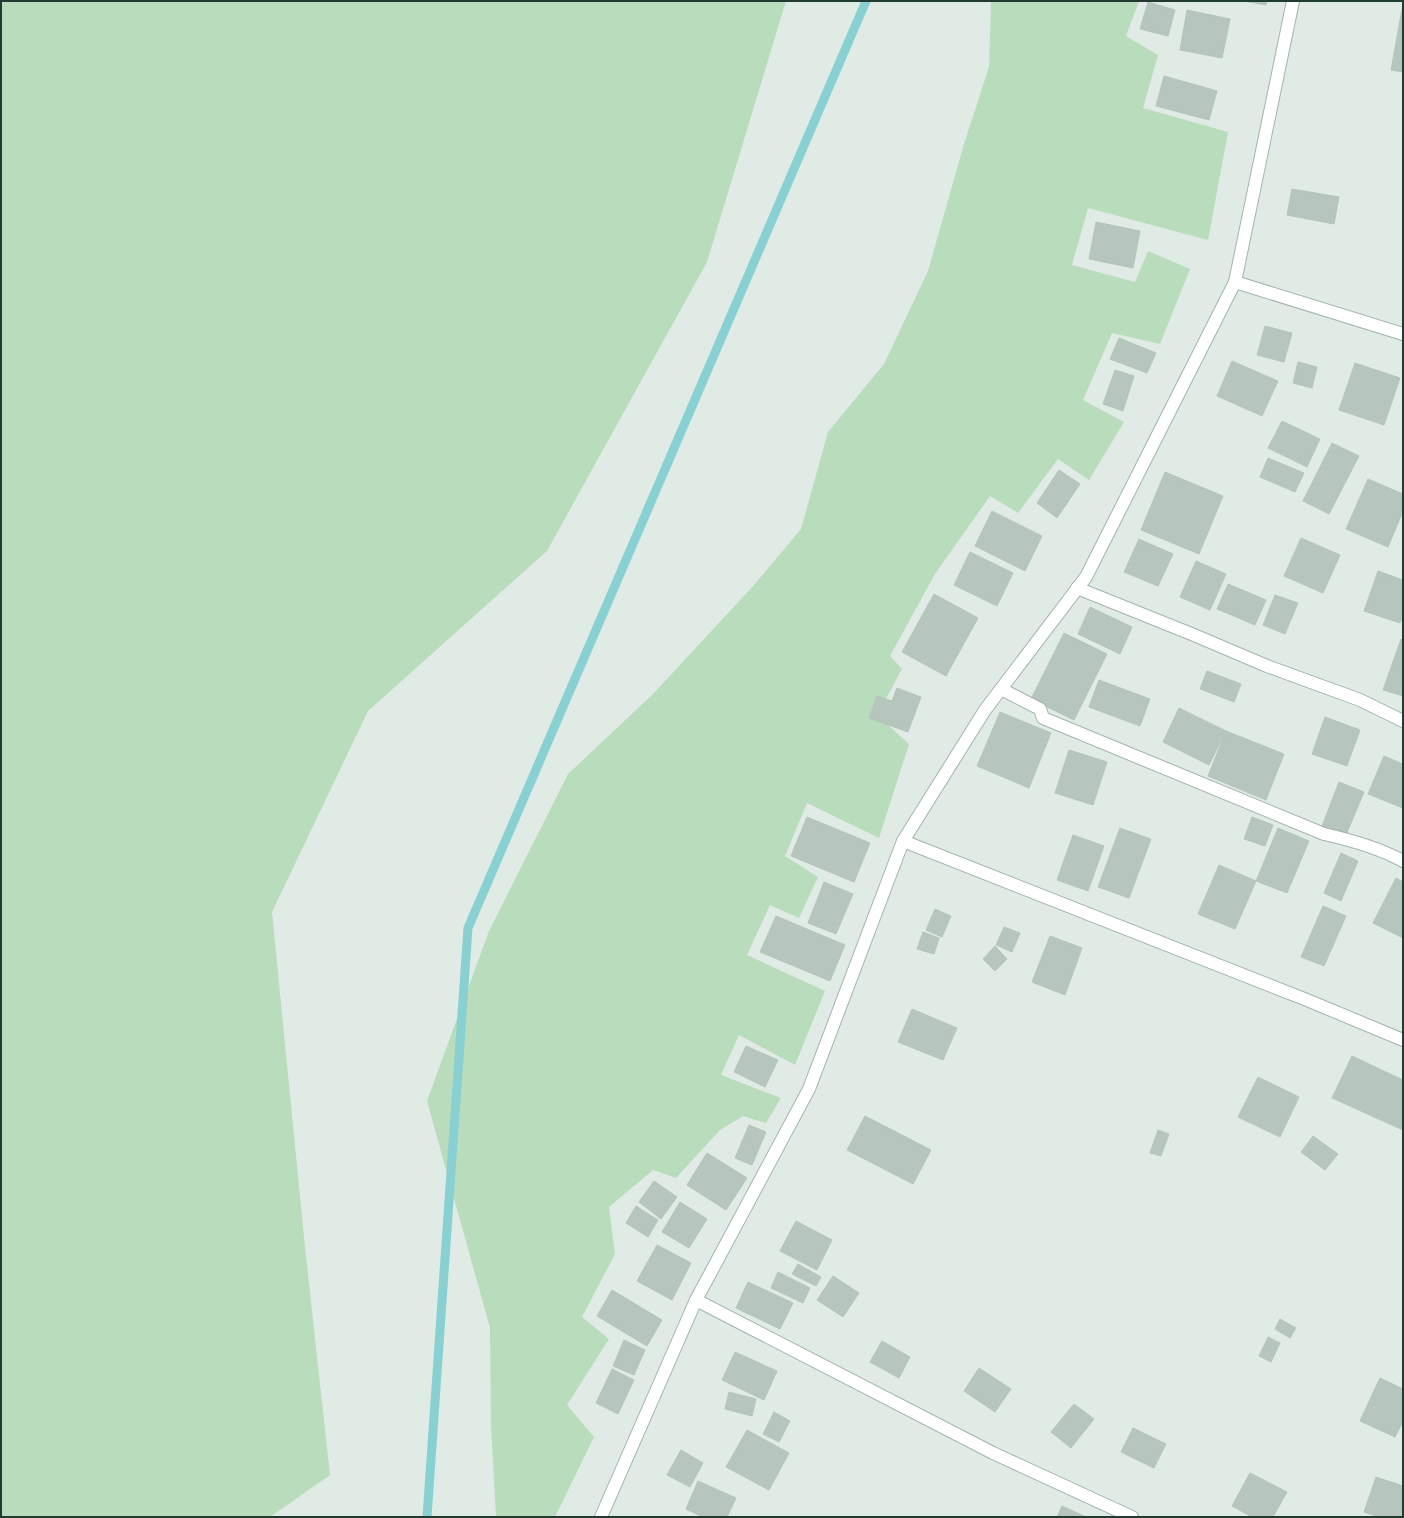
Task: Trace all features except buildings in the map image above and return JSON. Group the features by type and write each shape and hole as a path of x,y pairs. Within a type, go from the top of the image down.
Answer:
{"street":[{"path":"601,1517 696,1300 809,1089 903,841 985,710 1086,577 1235,282 1293,1"},
{"path":"1235,282 1403,334"},
{"path":"1077,588 1266,666 1360,700 1403,721"},
{"path":"1001,689 1040,708 1043,718 1324,834 1358,843 1394,856 1403,861"},
{"path":"903,841 1307,1000 1403,1040"},
{"path":"696,1300 993,1453 1132,1517"}],"green space":[{"path":"1,1 786,1 707,262 547,551 368,711 272,912 305,1247 330,1475 270,1517 1,1517"},
{"path":"991,1 1139,1 1126,36 1158,55 1143,108 1228,132 1208,240 1088,208 1072,265 1135,282 1148,251 1190,269 1160,344 1112,333 1083,400 1124,422 1089,480 1058,459 1018,513 990,496 935,574 890,656 902,669 877,715 909,744 879,838 807,803 785,856 818,877 799,918 770,905 747,955 825,991 795,1065 739,1035 721,1075 781,1098 766,1123 743,1116 720,1130 676,1178 653,1170 609,1207 615,1254 582,1317 609,1339 567,1405 594,1437 555,1517 496,1517 491,1427 490,1328 427,1101 489,931 568,774 653,694 754,585 801,529 828,432 884,364 928,271 964,144 989,67"}],"waterway":[{"path":"427,1517 468,928 866,1"}]}
